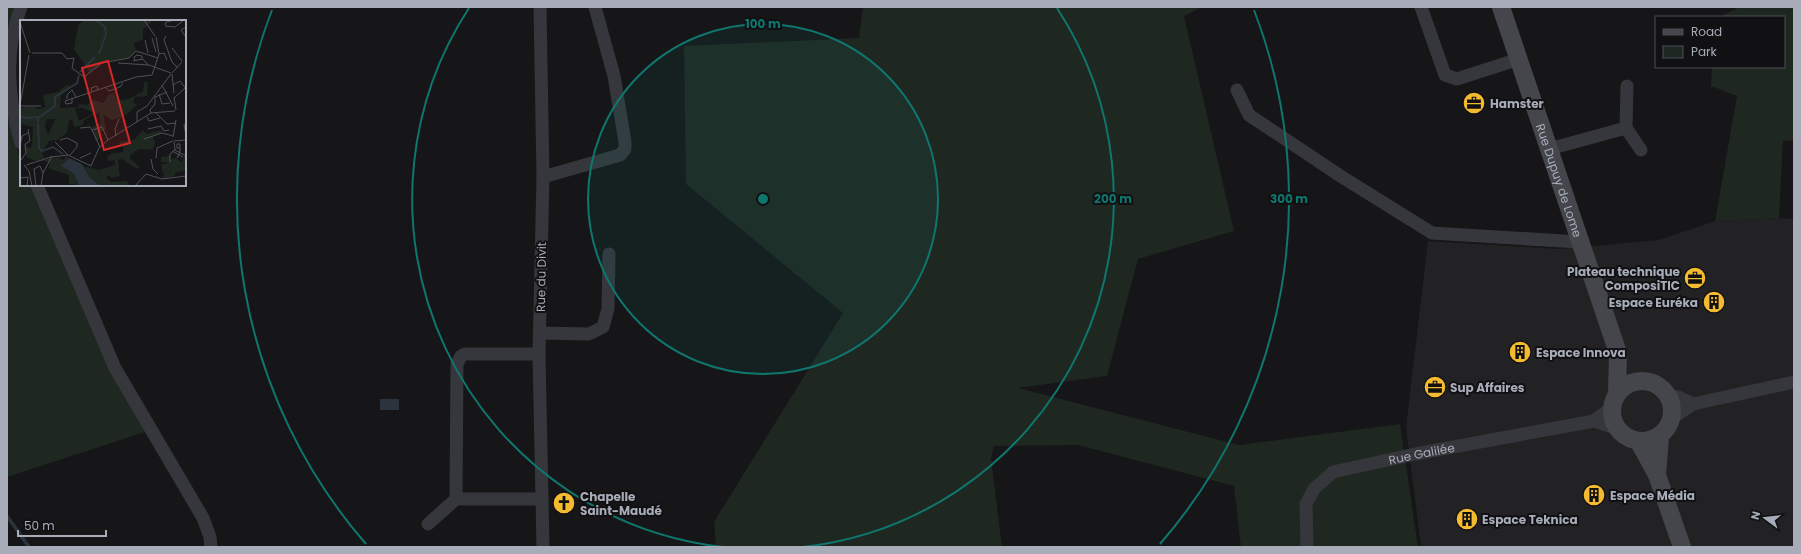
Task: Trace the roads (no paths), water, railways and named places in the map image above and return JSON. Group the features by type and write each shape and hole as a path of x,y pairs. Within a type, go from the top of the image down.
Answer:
{"street":[{"path":"20,140 15,122 10,90 12,44 15,22 21,7"},
{"name":"Rue du Divit","path":"540,7 543,177 539,354 543,547"},
{"path":"543,177 620,155 625,149 614,76 595,7"},
{"path":"1421,7 1445,75 1457,79 1518,59"},
{"name":"Rue Dupuy de Lome","path":"1501,7 1579,242 1618,353 1642,380"},
{"path":"1628,86 1626,128 1641,150"},
{"path":"1237,90 1249,115 1342,177 1432,233 1579,242"},
{"path":"1549,149 1626,128"},
{"path":"37,186 115,368 203,518 210,537 211,547"},
{"path":"540,333 589,334 604,327 608,309 609,254"},
{"name":"Rue Dupuy de Lome","path":"1614,400 1618,353"},
{"path":"456,499 457,364 459,359 465,354 539,354"},
{"path":"1642,380 1657,384 1670,396 1673,408 1672,418 1669,426 1660,437 1639,442 1630,439 1616,428 1613,419 1614,400 1627,385 1642,380"},
{"path":"1672,418 1693,404 1794,382"},
{"path":"1670,396 1678,397 1693,404"},
{"name":"Rue Galilée","path":"1594,421 1614,400"},
{"name":"Rue Galilée","path":"1307,547 1306,504 1314,489 1333,472 1415,454 1594,421 1616,428"},
{"path":"1657,475 1660,437"},
{"path":"1639,442 1657,475 1682,547"},
{"path":"428,524 456,499 542,499"}],"waterway":[{"path":"7,516 29,547"}],"place":[{"name":"Hamster","path":"1474,103"},
{"name":"Plateau technique ComposiTIC","path":"1695,278"},
{"name":"Espace Euréka","path":"1714,302"},
{"name":"Espace Innova","path":"1520,352"},
{"name":"Sup Affaires","path":"1435,387"},
{"name":"Espace Média","path":"1594,495"},
{"name":"Chapelle Saint-Maudé","path":"564,503"},
{"name":"Espace Teknica","path":"1467,519"}]}
